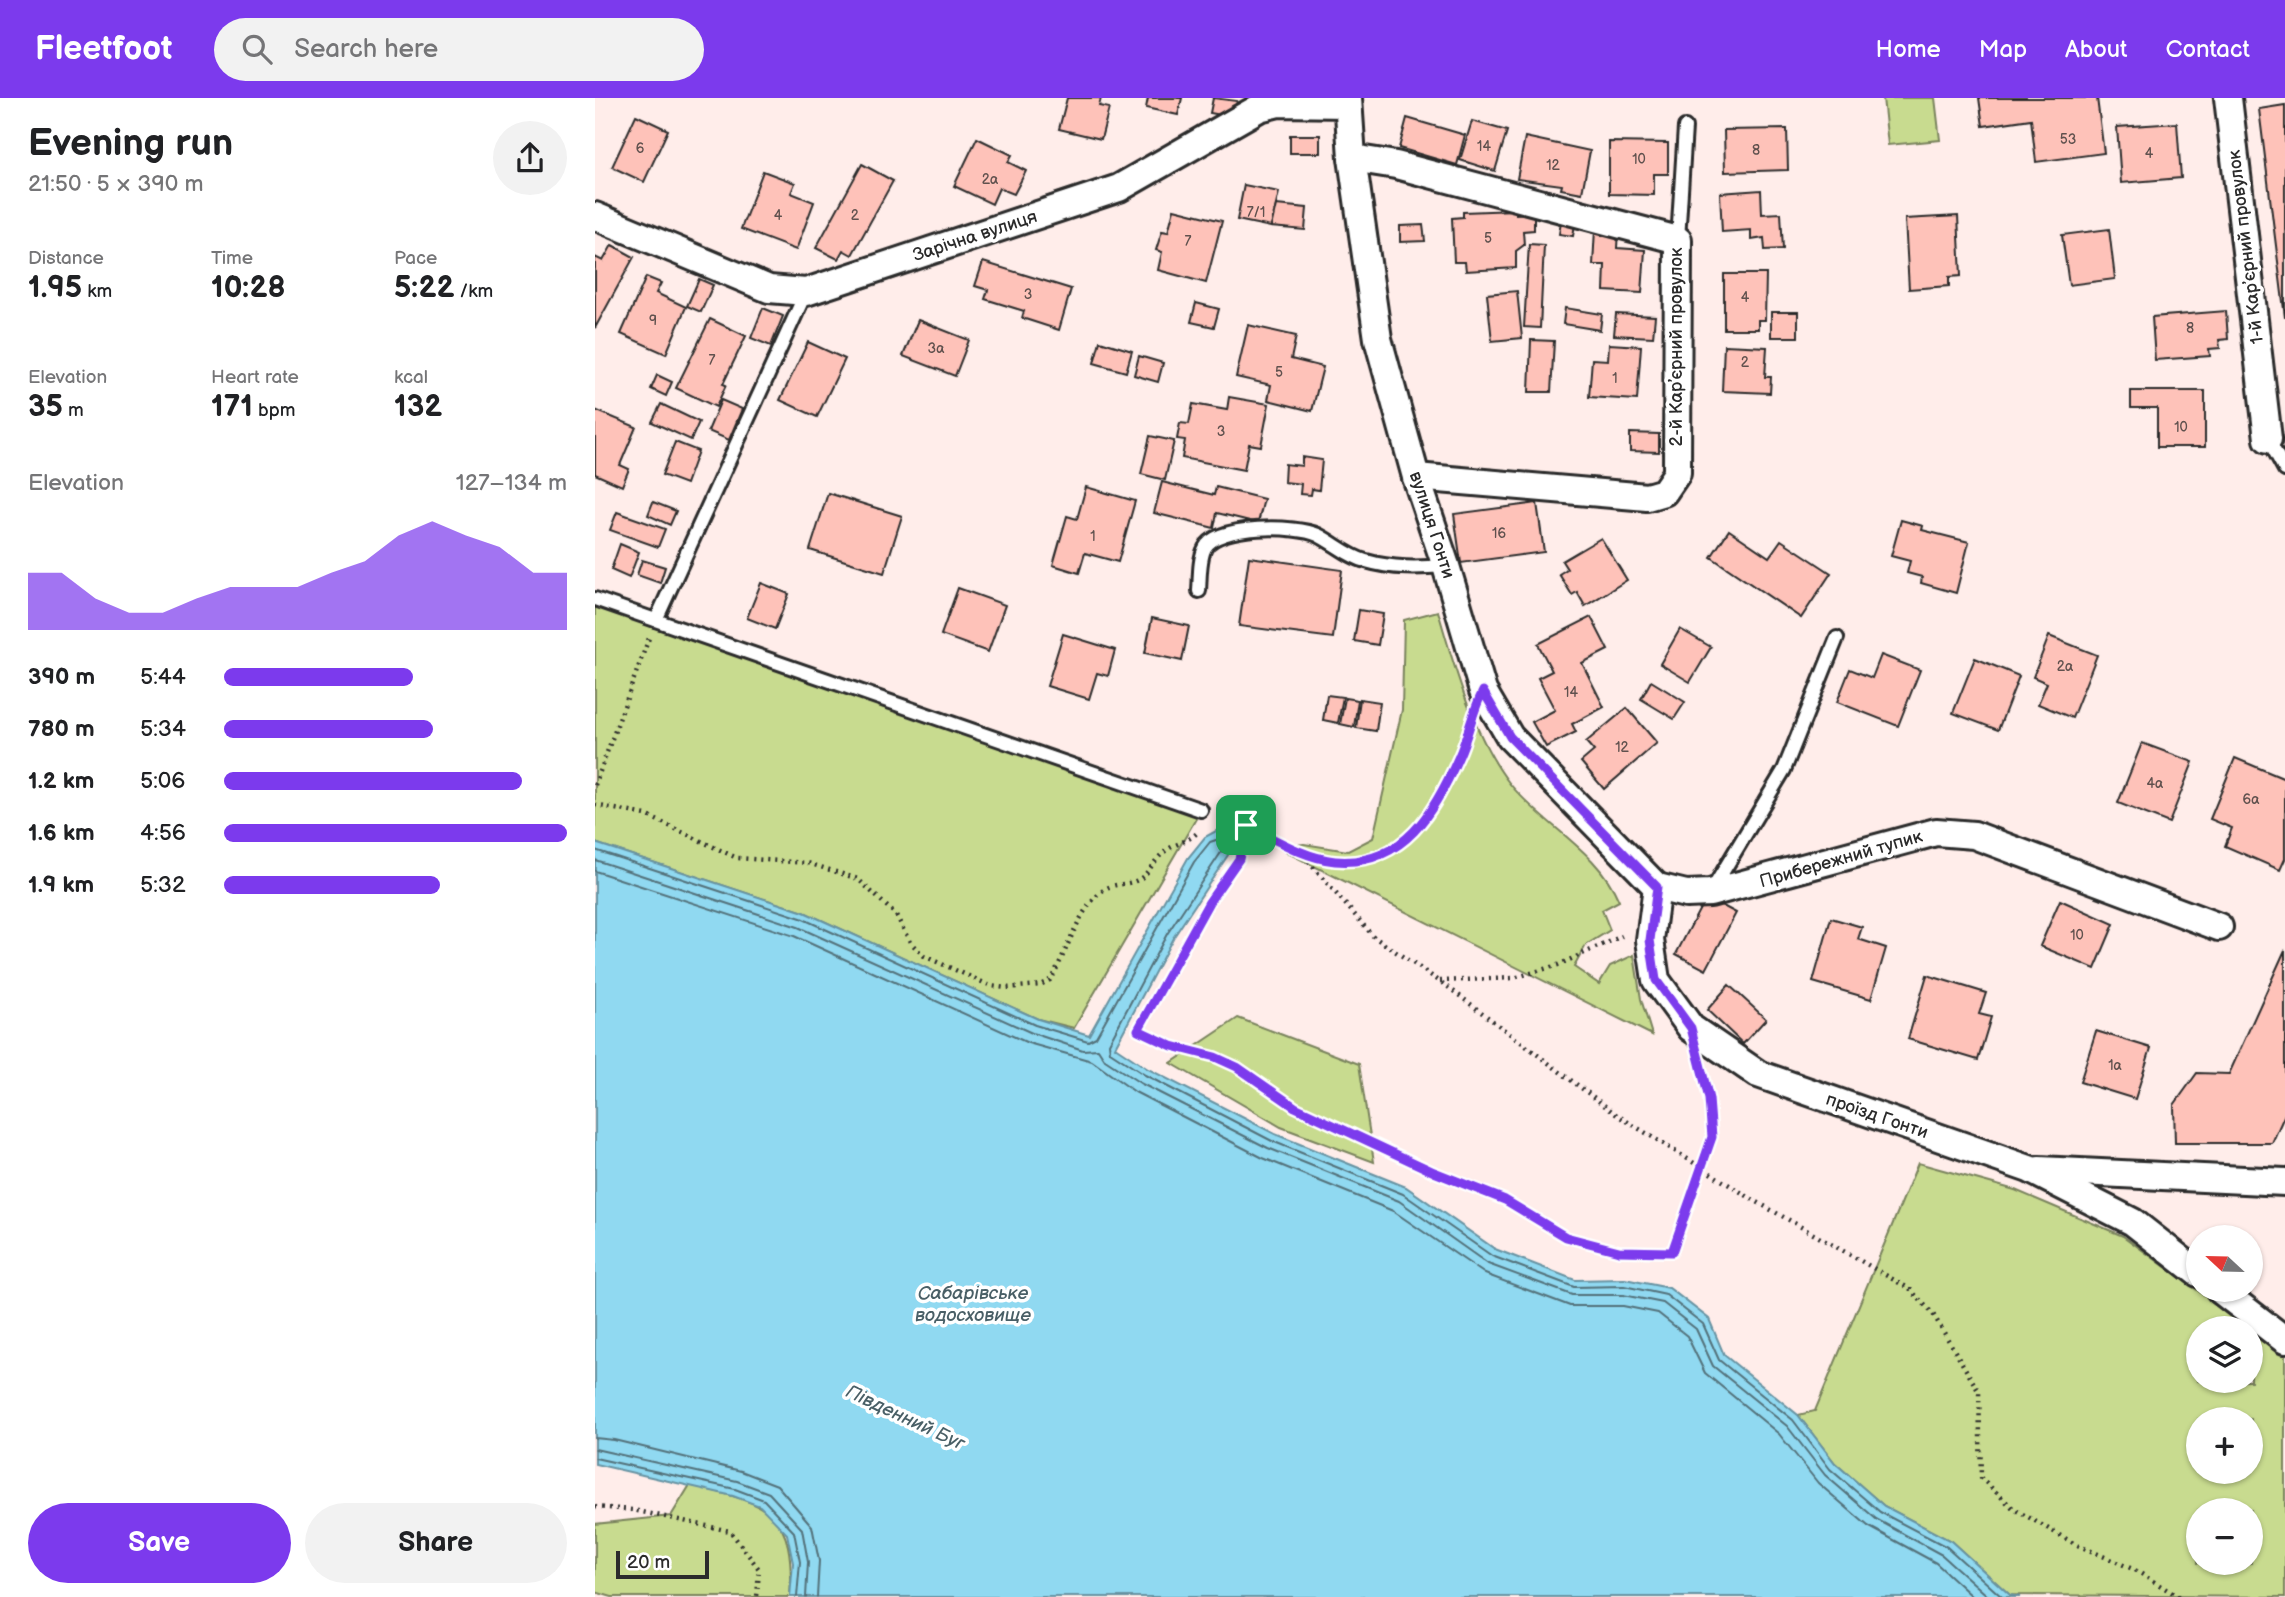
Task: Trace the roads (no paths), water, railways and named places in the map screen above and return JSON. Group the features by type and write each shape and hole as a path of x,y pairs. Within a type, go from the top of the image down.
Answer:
{"street":[{"name":"1-й Карʼєрний провулок","path":"2228,98 2268,439"},
{"name":"вулиця Гонти","path":"1348,101 1352,158 1378,339 1416,477 1483,691 1510,737 1657,887"},
{"name":"Зарічна вулиця","path":"595,216 769,289 806,292 1119,188 1259,108 1279,103 1348,101"},
{"name":"2-й Карʼєрний провулок","path":"1352,158 1396,165 1678,240 1677,473 1664,492 1647,497 1416,477"},
{"name":"Прибережний тупик","path":"1657,887 1686,894 1710,893 1936,832 1974,835 2218,927"},
{"name":"проїзд Гонти","path":"1657,887 1650,940 1656,980 1691,1028 1758,1074 2029,1169 2133,1222 2186,1264"},
{"path":"2029,1169 2285,1182"},
{"path":"2236,1302 2285,1340"}],"lane":[{"path":"1678,240 1685,127"},
{"path":"656,620 806,292"},
{"path":"2268,439 2285,470"},
{"path":"1199,591 1205,549 1215,538 1237,531 1284,528 1315,534 1363,561 1409,569 1446,566"},
{"path":"595,599 1201,810"},
{"path":"1710,893 1784,770 1837,638"}],"water":[{"name":"Сабарівське водосховище","path":"1218,830 1234,840 1228,855 1173,938 1115,1047 1148,1069 1275,1134 1406,1187 1495,1249 1575,1280 1625,1279 1669,1288 1709,1319 1724,1355 1798,1415 1835,1463 1884,1506 1951,1541 2010,1595 2020,1597 790,1597 793,1563 787,1534 760,1506 733,1496 595,1464 595,843 804,912 1038,1019 1089,1035 1188,858 1205,837"}],"water label":[{"name":"Південний Буг","path":"905,1418"}]}
